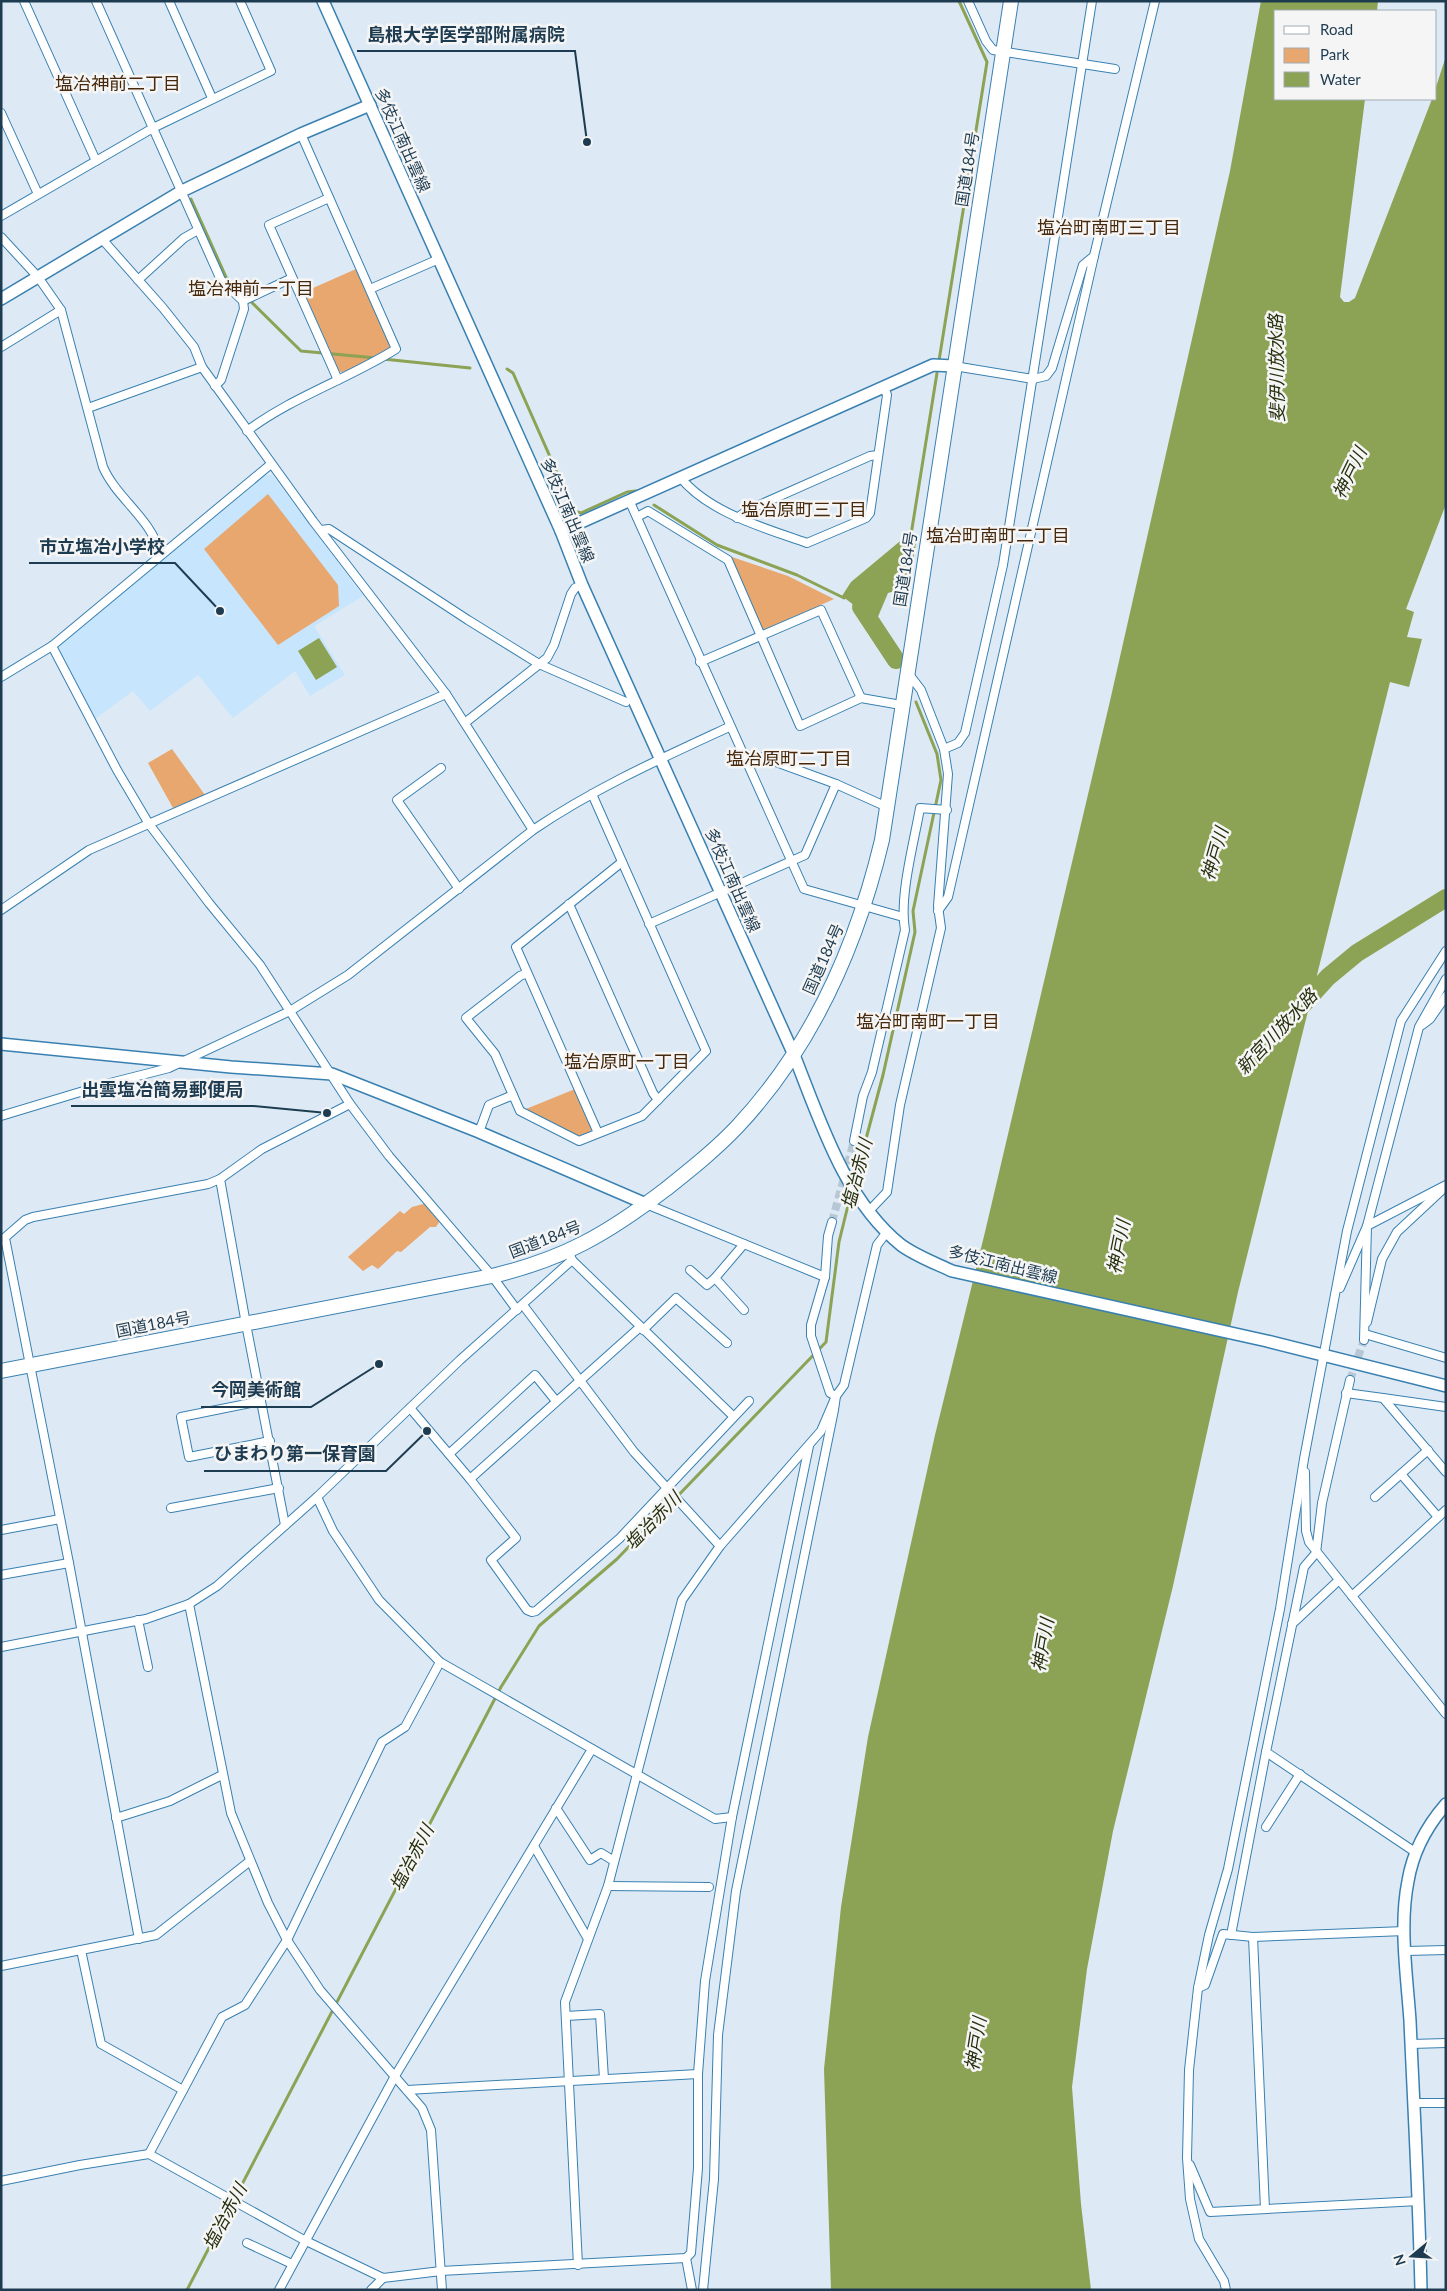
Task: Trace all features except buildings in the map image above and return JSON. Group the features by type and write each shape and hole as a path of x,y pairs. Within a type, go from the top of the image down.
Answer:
{"highway":[{"name":"国道184号","path":"1,1371 492,1276 570,1256 646,1204 704,1159 737,1127 794,1055 836,977 864,907 880,847 1011,1"}],"street":[{"path":"24,1 96,161"},
{"path":"96,1 220,280 243,301 244,309 230,353 221,380 215,386"},
{"path":"169,1 212,98"},
{"path":"1,216 153,128 212,98 272,71 240,1"},
{"name":"多伎江南出雲線","path":"324,1 561,531 582,585 662,758 794,1055 825,1134 849,1180 869,1211 901,1245 918,1256 952,1271 1308,1351 1446,1386"},
{"path":"968,1 986,41 993,50 1115,69"},
{"path":"944,749 958,743 965,733 1004,564 1092,1"},
{"path":"938,911 948,896 1094,256 1155,1"},
{"path":"1,299 182,191 301,134 370,105"},
{"path":"1,113 38,194"},
{"path":"246,431 268,415 368,366 396,349 301,134"},
{"path":"330,198 269,225 338,380"},
{"path":"138,280 184,238 198,230"},
{"path":"1,237 38,277 60,310 103,467 109,479 157,541 160,554"},
{"path":"102,239 163,308 194,347 202,368 246,431 466,722 533,830"},
{"path":"561,531 933,365 954,366 1034,379 1046,376 1052,368 1084,265 1094,256"},
{"path":"370,290 439,259"},
{"path":"243,301 292,278"},
{"path":"1,347 60,310"},
{"path":"88,408 202,368"},
{"path":"680,477 688,487 737,518 807,543 866,518 870,513 887,395 884,387"},
{"path":"737,518 748,510 870,456 878,456"},
{"path":"1,677 52,646 160,554 271,464"},
{"path":"629,500 700,662 804,889 903,917"},
{"path":"637,517 648,511 728,560 800,726 861,698 901,705"},
{"path":"320,530 329,529 539,664 626,702"},
{"path":"466,722 546,658 554,646 571,594 582,585"},
{"path":"700,662 820,610 861,698"},
{"path":"52,646 117,770 149,824 208,903 260,965 350,1104 390,1156 520,1307 634,1452 720,1546"},
{"path":"869,1211 887,1192 900,1105 941,928 938,911 942,810 948,774 944,749 922,690 907,672"},
{"path":"2,908 89,850 446,694"},
{"path":"1,1116 110,1083 169,1068 290,1011 348,975 533,830 563,809 662,758 730,727"},
{"path":"745,762 762,757 836,784 887,807"},
{"path":"441,768 397,800 459,889"},
{"path":"649,924 805,855 810,848 836,784"},
{"path":"527,974 520,976 466,1018 495,1054 520,1111 579,1141 642,1116 706,1051 592,794"},
{"path":"854,1141 863,1096 872,1072 905,930 903,917 920,808 942,810"},
{"path":"598,1133 516,947 622,862"},
{"path":"569,904 658,1100"},
{"path":"1226,2290 1224,2281 1199,2239 1190,2200 1187,2158 1190,2070 1198,1988 1208,1935 1232,1850 1280,1609 1304,1459 1348,1231 1401,1021 1446,951"},
{"path":"1335,1299 1367,1226 1419,1027 1446,979"},
{"path":"1419,1027 1430,1019 1446,996"},
{"path":"1,1044 231,1067 332,1074 479,1132 646,1204 825,1277"},
{"path":"479,1132 489,1105 513,1095"},
{"path":"138,1938 69,1563 3,1239 25,1220 33,1217 208,1184 220,1179 262,1149 350,1104"},
{"path":"220,1179 285,1526"},
{"path":"1367,1226 1446,1185"},
{"path":"1367,1226 1364,1340 1382,1259 1397,1232 1446,1185"},
{"path":"832,1222 828,1236 825,1277 811,1325 811,1336 830,1393 836,1396"},
{"path":"578,2265 565,2002 608,1886 682,1600 720,1546 821,1431 836,1396 844,1385 877,1245 887,1232"},
{"path":"690,1270 708,1285 744,1244"},
{"path":"1,1647 138,1620 189,1604 217,1586 317,1497 460,1360 520,1307 570,1256 641,1328 734,1416"},
{"path":"715,1278 744,1310"},
{"path":"470,1479 556,1401 676,1298 727,1343"},
{"path":"1365,1334 1446,1358"},
{"path":"449,1454 535,1375 556,1401"},
{"path":"1231,1935 1304,1566 1316,1552 1322,1503 1350,1380"},
{"path":"1346,1393 1446,1407"},
{"path":"703,2290 714,2179 718,2035 736,1891 836,1396"},
{"path":"1383,1398 1446,1472"},
{"path":"261,1401 181,1417 188,1457 270,1441"},
{"path":"410,1408 470,1479 516,1538 491,1560 527,1610 532,1612 536,1611 620,1538 749,1401"},
{"path":"1,2181 80,2165 149,2154 304,2240 383,2278 441,2271 686,2258 691,2253 698,2168 698,2074 706,1981 732,1817 809,1446"},
{"path":"1375,1497 1428,1450"},
{"path":"1304,1459 1307,1495 1306,1530 1316,1552 1446,1714"},
{"path":"1401,1474 1438,1517"},
{"path":"171,1508 279,1488"},
{"path":"317,1497 333,1531 379,1600 440,1662 715,1819 732,1817"},
{"path":"1352,1596 1446,1510"},
{"path":"1,1530 60,1519"},
{"path":"1,1575 69,1563"},
{"path":"1292,1624 1339,1580"},
{"path":"189,1604 230,1813 250,1861 287,1940 320,1990 422,2108 431,2130 442,2290"},
{"path":"138,1620 148,1667"},
{"path":"149,2154 222,2017 245,2005 287,1940 382,1742 405,1727 440,1662"},
{"path":"279,2290 304,2240 395,2076 592,1749"},
{"path":"1266,1752 1415,1852"},
{"path":"1266,1827 1300,1774"},
{"path":"116,1818 170,1801 222,1775"},
{"path":"1421,2290 1419,2201 1405,1931 1407,1882 1415,1852 1424,1832 1446,1804"},
{"path":"556,1808 590,1860 601,1853 614,1861"},
{"path":"534,1846 588,1939"},
{"path":"1,1966 156,1935 250,1861"},
{"path":"608,1886 709,1887"},
{"path":"1198,1988 1205,1985 1223,1934 1253,1936 1405,1931"},
{"path":"1253,1936 1265,2209"},
{"path":"81,1950 101,2044 183,2090"},
{"path":"1406,1951 1446,1950"},
{"path":"566,2016 600,2014 604,2079"},
{"path":"1411,2044 1446,2043"},
{"path":"407,2090 698,2074"},
{"path":"1414,2103 1446,2103"},
{"path":"1187,2158 1210,2212 1419,2201"},
{"path":"247,2242 292,2264"},
{"path":"686,2258 692,2290"},
{"path":"371,2290 383,2278"}],"shaded area":[{"path":"266,475 272,475 363,596 314,626 345,675 310,696 295,671 233,718 198,675 150,711 133,691 95,719 57,647"}],"green space":[{"path":"356,269 390,346 387,351 343,373 339,371 304,292"},
{"path":"268,494 338,585 339,606 278,645 204,549"},
{"path":"729,556 788,576 834,599 765,630 761,628"},
{"path":"172,749 205,795 173,808 148,763"},
{"path":"575,1089 592,1128 590,1132 579,1137 526,1109"},
{"path":"427,1203 441,1219 436,1227 430,1227 401,1252 397,1251 378,1269 372,1265 363,1271 348,1257 400,1211 404,1214 412,1207"}],"water":[{"path":"1261,1 1378,1 1377,10 1274,10 1274,100 1365,100 1340,297 1344,302 1349,302 1355,298 1432,100 1437,100 1437,84 1446,56 1446,504 1406,609 1414,612 1407,637 1422,639 1409,687 1390,682 1238,1292 1173,1586 1113,1831 1087,1969 1072,2087 1081,2204 1091,2290 831,2290 824,2069 841,1907 868,1737 935,1435 985,1232 1110,701 1230,171"},
{"path":"905,537 917,538 908,587 888,593 877,619 869,626 855,606 842,596 851,582"},
{"path":"319,638 337,667 316,680 298,651"}],"waterway":[{"path":"910,541 987,62 959,1"},
{"path":"191,199 226,277 301,351 376,358"},
{"path":"383,359 470,368"},
{"path":"507,369 513,373 574,511 581,513 627,492 636,491"},
{"path":"654,505 717,545 797,575 844,598"},
{"name":"塩冶赤川","path":"861,607 896,660"},
{"name":"塩冶赤川","path":"854,1184 883,1075 915,932 913,911 941,780 937,754 916,702"},
{"name":"新宮川放水路","path":"1298,1010 1328,977 1357,953 1446,898"},
{"name":"塩冶赤川","path":"187,2290 501,1687 539,1626 617,1559 826,1342 839,1242 851,1193"}],"tunnel":[{"path":"832,1222 854,1141"},
{"path":"1350,1380 1364,1340"}],"place":[{"name":"島根大学医学部附属病院","path":"587,142"},
{"name":"市立塩冶小学校","path":"220,611"},
{"name":"出雲塩冶簡易郵便局","path":"327,1113"},
{"name":"今岡美術館","path":"379,1364"},
{"name":"ひまわり第一保育園","path":"427,1431"}],"district":[{"name":"塩冶神前二丁目","path":"118,84"},
{"name":"塩冶町南町三丁目","path":"1109,228"},
{"name":"塩冶神前一丁目","path":"251,289"},
{"name":"塩冶原町三丁目","path":"804,510"},
{"name":"塩冶町南町二丁目","path":"998,536"},
{"name":"塩冶原町二丁目","path":"789,759"},
{"name":"塩冶町南町一丁目","path":"928,1022"},
{"name":"塩冶原町一丁目","path":"627,1062"}],"water label":[{"name":"斐伊川放水路","path":"1277,368"},
{"name":"神戸川","path":"1350,473"},
{"name":"神戸川","path":"1215,854"},
{"name":"神戸川","path":"1119,1247"},
{"name":"神戸川","path":"1043,1645"},
{"name":"神戸川","path":"976,2044"}]}
